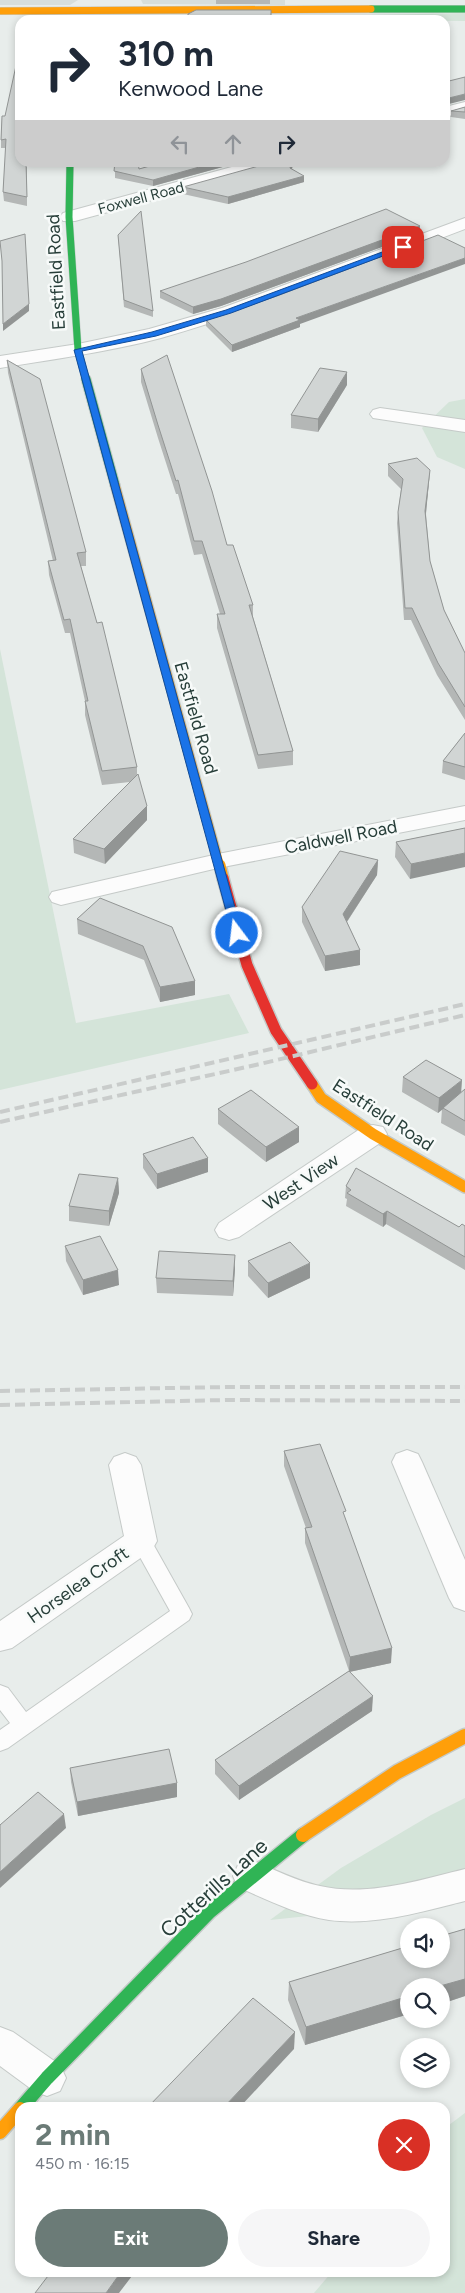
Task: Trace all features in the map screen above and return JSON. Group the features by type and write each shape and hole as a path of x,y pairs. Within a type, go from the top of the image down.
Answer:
{"street":[{"path":"0,11 465,9"},
{"path":"450,111 465,107"},
{"name":"Eastfield Road","path":"70,167 70,217 78,350 247,965 276,1031 321,1098 372,1134 465,1187"},
{"name":"Foxwell Road","path":"70,217 253,167"},
{"path":"0,362 78,350 153,334 228,312 465,223"},
{"path":"380,414 465,426"},
{"name":"Caldwell Road","path":"61,897 218,862 465,813"},
{"name":"West View","path":"229,1230 372,1134"},
{"path":"407,1462 465,1598"},
{"name":"Horselea Croft","path":"0,1638 141,1541 125,1465"},
{"name":"Cotterills Lane","path":"25,2102 210,1912 251,1876 307,1832 397,1772 465,1736"},
{"path":"251,1876 279,1888 328,1904 358,1904 411,1899 465,1885"},
{"path":"0,2044 47,2078"},
{"name":"Cotterills Lane","path":"0,2132 15,2114"}],"lane":[{"path":"0,1742 182,1614 141,1541"},
{"path":"0,1694 24,1725"}],"shaded area":[{"path":"0,0 78,0 70,5 0,5"},
{"path":"141,0 285,0 285,5 143,4"}],"green space":[{"path":"465,13 465,21 450,21 450,15 371,15"},
{"path":"465,399 465,469 437,457 422,428 449,402"},
{"path":"0,649 76,1023 229,994 249,1033 0,1090"},
{"path":"465,1798 465,1891 422,1904 270,1920 341,1868 431,1815"},
{"path":"465,2113 465,2293 314,2293 328,2277 450,2277 450,2124"}],"building":[{"path":"196,10 271,10 271,15 188,14"},
{"path":"15,70 15,167 26,167 27,197 3,192 6,139 1,140 2,116 5,116"},
{"path":"465,77 465,94 450,98 450,81"},
{"path":"465,107 465,112 451,111"},
{"path":"114,167 139,167 139,169 146,167 199,167 153,180 114,171"},
{"path":"255,167 290,167 304,176 228,197 183,187"},
{"path":"386,209 420,226 221,299 193,307 160,291 246,262"},
{"path":"141,211 153,311 124,300 118,235"},
{"path":"25,234 29,304 3,324 0,241"},
{"path":"438,235 465,248 465,258 296,318 300,320 232,345 206,320 277,296"},
{"path":"167,355 212,491 227,545 233,545 253,605 249,605 293,751 258,755 217,614 225,614 202,541 194,541 178,480 176,481 141,369"},
{"path":"7,360 40,379 86,552 77,553 97,623 102,622 137,767 102,771 85,701 88,701 70,619 64,620 48,561 56,560"},
{"path":"320,368 347,372 318,419 291,415"},
{"path":"417,458 430,470 425,511 430,561 444,610 465,653 465,707 438,663 412,608 405,608 398,512 403,479 388,464"},
{"path":"465,733 465,767 443,761"},
{"path":"138,774 147,806 104,849 73,839"},
{"path":"465,828 465,853 411,864 396,842"},
{"path":"340,851 378,860 343,914 360,950 325,956 302,907"},
{"path":"100,898 172,927 195,981 160,987 143,946 77,919"},
{"path":"426,1060 462,1080 439,1098 403,1077"},
{"path":"465,1089 465,1121 443,1108"},
{"path":"251,1090 299,1127 266,1147 218,1109"},
{"path":"193,1137 208,1158 157,1174 143,1154"},
{"path":"356,1168 459,1227 462,1224 465,1226 465,1257 387,1211 383,1214 347,1193 351,1190 346,1186"},
{"path":"79,1174 118,1178 109,1211 69,1206"},
{"path":"100,1236 118,1270 83,1280 65,1246"},
{"path":"290,1242 310,1263 268,1283 248,1261"},
{"path":"159,1251 235,1255 233,1281 156,1278"},
{"path":"320,1444 346,1511 343,1512 392,1648 350,1657 305,1528 312,1527 284,1451"},
{"path":"349,1671 373,1696 239,1786 215,1760"},
{"path":"169,1749 177,1783 77,1802 70,1768"},
{"path":"38,1792 64,1814 0,1872 0,1825"},
{"path":"465,1929 465,1979 450,1983 450,1978 400,1978 400,1999 306,2027 289,1982 400,1949 400,1968 450,1968 450,1933"},
{"path":"253,1998 295,2032 229,2102 153,2102"},
{"path":"47,2277 117,2277 106,2293 35,2293"}],"railway":[{"path":"0,1112 465,1004"},
{"path":"0,1122 260,1064 465,1015"},
{"path":"0,1391 228,1387 465,1387"},
{"path":"0,1405 226,1400 465,1401"}],"traffic: fast":[{"path":"371,9 465,9"},
{"path":"70,167 69,217 78,350 115,485"},
{"path":"26,2102 47,2078 209,1912 303,1835"}],"traffic: slow":[{"path":"0,11 371,9"},
{"path":"115,485 223,878"},
{"path":"312,1084 321,1098 373,1134 465,1187"},
{"path":"303,1835 397,1772 465,1736"},
{"path":"0,2132 15,2115"}],"traffic: jam":[{"path":"223,878 247,965 276,1031 312,1084"}],"route":[{"path":"237,933 78,350 153,334 228,312 403,247"}]}
